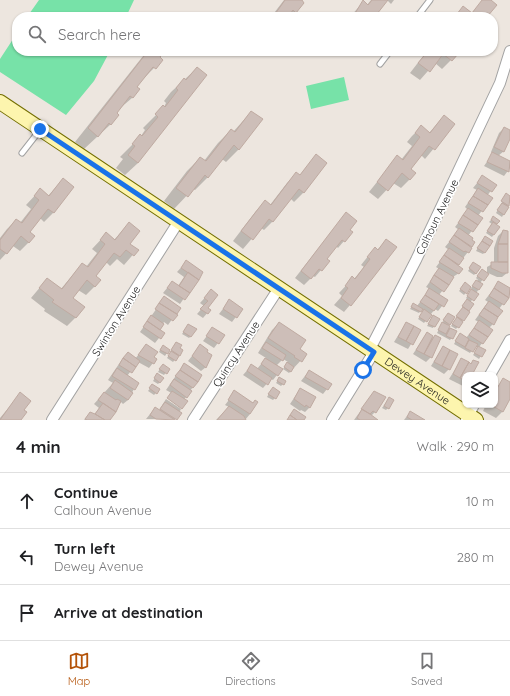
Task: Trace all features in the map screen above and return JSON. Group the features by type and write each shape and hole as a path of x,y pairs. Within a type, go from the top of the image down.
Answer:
{"street":[{"name":"Calhoun Avenue","path":"332,420 372,350 419,254 500,83 510,51"},
{"name":"Calhoun Avenue","path":"500,83 510,76"},
{"name":"Dewey Avenue","path":"0,102 471,415"},
{"name":"Swinton Avenue","path":"52,420 179,221"},
{"name":"Quincy Avenue","path":"193,420 279,288"},
{"path":"492,372 510,340"}],"lane":[{"path":"421,12 430,0"},
{"path":"380,64 386,56"},
{"path":"22,153 40,129"}],"green space":[{"path":"39,0 134,0 128,12 31,12"},
{"path":"12,41 12,56 107,56 94,81 66,115 0,72 0,59"},
{"path":"344,77 349,100 311,109 306,86"}],"building":[{"path":"285,0 302,0 304,3 297,12 293,10 292,12 277,12"},
{"path":"363,0 368,5 372,0 388,0 379,12 356,12"},
{"path":"482,0 491,0 497,5 491,12 473,12"},
{"path":"463,6 471,12 458,12"},
{"path":"144,56 161,56 160,57 163,60 156,69 153,67 137,87 140,89 133,98 130,96 117,113 119,115 111,125 109,123 98,137 88,128"},
{"path":"424,56 442,56 430,72 418,63"},
{"path":"446,56 456,56 452,61"},
{"path":"197,67 207,75 138,163 128,155 135,146 132,144 140,134 142,136 158,117 155,114 163,105 165,107 178,90 176,88 184,78 186,80"},
{"path":"251,111 263,119 239,150 234,145 208,178 205,175 188,197 176,188 200,157 206,161 231,129 235,132"},
{"path":"444,115 455,124 435,150 429,146 411,169 416,173 410,180 402,173 388,191 377,182 397,155 403,160 420,137 415,133 421,125 430,133"},
{"path":"504,127 510,130 510,139 504,152 494,147"},
{"path":"492,152 510,161 509,172 487,162"},
{"path":"316,154 327,163 304,193 299,189 273,222 269,219 253,240 241,231 265,200 271,205 296,172 300,175"},
{"path":"482,175 497,185 492,192 477,183"},
{"path":"63,178 74,187 54,213 48,209 30,232 35,236 29,243 21,236 7,254 0,249 0,240 16,219 22,223 39,200 34,196 40,188 49,196"},
{"path":"478,188 493,198 488,205 473,196"},
{"path":"506,193 510,196 509,206 501,201"},
{"path":"473,196 488,205 483,212 468,203"},
{"path":"502,203 509,207 504,215 497,210"},
{"path":"468,208 483,218 478,225 463,215"},
{"path":"346,212 357,221 350,230 353,232 345,242 342,240 327,259 330,261 322,271 319,269 311,279 301,271"},
{"path":"463,215 478,225 473,232 458,223"},
{"path":"493,216 500,221 497,224 491,220"},
{"path":"129,222 140,231 130,244 139,250 134,256 126,250 120,257 114,253 96,276 101,280 95,287 87,280 73,298 85,307 76,318 52,302 54,300 39,288 47,278 62,289 82,263 88,267 105,244 100,240 106,232 115,240"},
{"path":"493,222 500,227 494,235 487,231"},
{"path":"459,228 473,238 472,240 475,242 472,247 454,235"},
{"path":"503,230 508,231 508,244 498,244"},
{"path":"454,235 472,248 469,253 464,252 449,242"},
{"path":"485,236 493,241 490,246 482,241"},
{"path":"386,239 397,247 351,306 341,298 348,288 345,286 352,276 355,279 370,259 367,257 375,247 378,250"},
{"path":"482,241 490,246 485,253 477,248"},
{"path":"498,244 508,244 508,262 498,262"},
{"path":"449,248 464,258 459,265 444,255"},
{"path":"444,255 463,269 459,274 439,262"},
{"path":"186,260 203,272 199,280 181,268"},
{"path":"473,262 481,267 476,274 469,268"},
{"path":"491,262 508,262 508,273 502,273 491,268"},
{"path":"439,268 454,277 449,285 434,275"},
{"path":"482,269 489,274 484,281 477,276"},
{"path":"188,272 199,280 190,293 179,286"},
{"path":"434,275 449,285 444,292 430,282"},
{"path":"476,280 483,284 479,290 472,286"},
{"path":"172,281 190,293 185,300 167,288"},
{"path":"498,281 510,288 509,298 494,288"},
{"path":"465,282 471,287 467,294 460,289"},
{"path":"429,288 448,300 444,307 425,295"},
{"path":"494,288 509,298 504,305 489,296"},
{"path":"211,289 218,295 208,308 211,310 208,314 200,309 208,301 204,298"},
{"path":"471,289 479,294 474,301 467,296"},
{"path":"425,295 439,304 434,311 420,302"},
{"path":"164,296 181,308 177,314 159,303"},
{"path":"229,299 243,309 237,318 223,309"},
{"path":"467,299 474,304 469,311 462,306"},
{"path":"489,301 503,311 498,317 484,308"},
{"path":"159,303 178,315 173,321 155,309"},
{"path":"413,303 423,309 421,312 411,307"},
{"path":"463,307 470,312 464,321 456,316"},
{"path":"484,308 498,317 494,325 479,315"},
{"path":"424,309 432,315 427,322 419,317"},
{"path":"448,313 455,317 450,325 443,320"},
{"path":"151,315 164,324 160,330 147,321"},
{"path":"433,315 440,319 435,327 428,324"},
{"path":"457,317 463,322 459,328 452,324"},
{"path":"479,320 493,330 488,337 474,328"},
{"path":"147,321 165,333 161,339 143,327"},
{"path":"279,322 306,340 300,349 307,354 302,362 268,338"},
{"path":"406,322 414,326 406,341 398,337"},
{"path":"442,322 450,326 446,334 438,330"},
{"path":"188,324 197,329 191,337 183,332"},
{"path":"414,326 421,330 413,345 406,341"},
{"path":"212,327 225,335 219,344 206,336"},
{"path":"450,328 457,331 453,339 446,336"},
{"path":"474,328 488,337 483,344 469,335"},
{"path":"427,332 433,336 424,354 416,350"},
{"path":"460,333 469,339 465,347 455,341"},
{"path":"435,335 441,338 432,358 424,354"},
{"path":"469,340 478,344 473,352 465,348"},
{"path":"176,342 182,345 180,348 183,350 180,356 171,350"},
{"path":"266,342 286,355 283,361 262,348"},
{"path":"146,344 158,352 154,357 157,359 154,364 138,355"},
{"path":"200,344 212,355 206,368 192,356"},
{"path":"163,345 170,350 168,354 160,350"},
{"path":"443,346 450,350 442,366 434,362"},
{"path":"478,346 486,350 482,357 474,353"},
{"path":"450,350 458,354 450,370 442,366"},
{"path":"171,351 179,356 176,361 168,356"},
{"path":"128,352 140,361 136,367 123,358"},
{"path":"123,358 136,367 132,373 119,365"},
{"path":"265,358 283,369 278,376 261,364"},
{"path":"461,358 469,362 460,378 453,374"},
{"path":"473,360 479,362 474,372 463,372 469,362 471,364"},
{"path":"287,362 294,367 291,372 284,367"},
{"path":"184,363 202,375 198,382 180,370"},
{"path":"163,364 170,369 167,374 159,369"},
{"path":"251,364 272,378 268,385 247,371"},
{"path":"117,368 139,383 135,390 112,376"},
{"path":"180,370 198,382 193,388 175,376"},
{"path":"309,370 332,384 328,390 305,377"},
{"path":"157,373 164,378 160,383 154,378"},
{"path":"279,377 286,381 284,385 277,381"},
{"path":"503,378 510,382 510,399 503,412 496,408 498,408 498,387"},
{"path":"174,379 192,391 187,398 170,385"},
{"path":"115,380 133,393 128,400 110,388"},
{"path":"152,384 160,389 157,394 149,388"},
{"path":"273,387 280,392 276,399 268,394"},
{"path":"300,388 316,397 310,408 306,405 305,407 294,399"},
{"path":"234,390 253,403 255,400 258,402 250,414 228,400"},
{"path":"172,391 188,401 182,409 167,398"},
{"path":"374,391 386,397 376,413 373,411 370,414 361,409"},
{"path":"20,392 31,401 24,410 27,412 21,420 0,420"},
{"path":"104,392 116,400 121,401 116,412 98,400"},
{"path":"389,397 394,400 389,409 384,406"},
{"path":"165,402 182,413 177,420 160,409"},
{"path":"103,403 116,412 110,420 105,420 95,414"},
{"path":"229,406 244,416 246,420 217,420"},
{"path":"155,407 175,420 156,419 150,415"},
{"path":"294,409 306,417 304,420 297,420 290,415"},
{"path":"362,409 378,420 360,420 357,418"},
{"path":"410,411 425,420 412,420 407,417"},
{"path":"90,412 95,414 105,420 85,419"},
{"path":"290,415 297,420 287,420"}],"route":[{"path":"40,129 374,352 363,370"}]}
